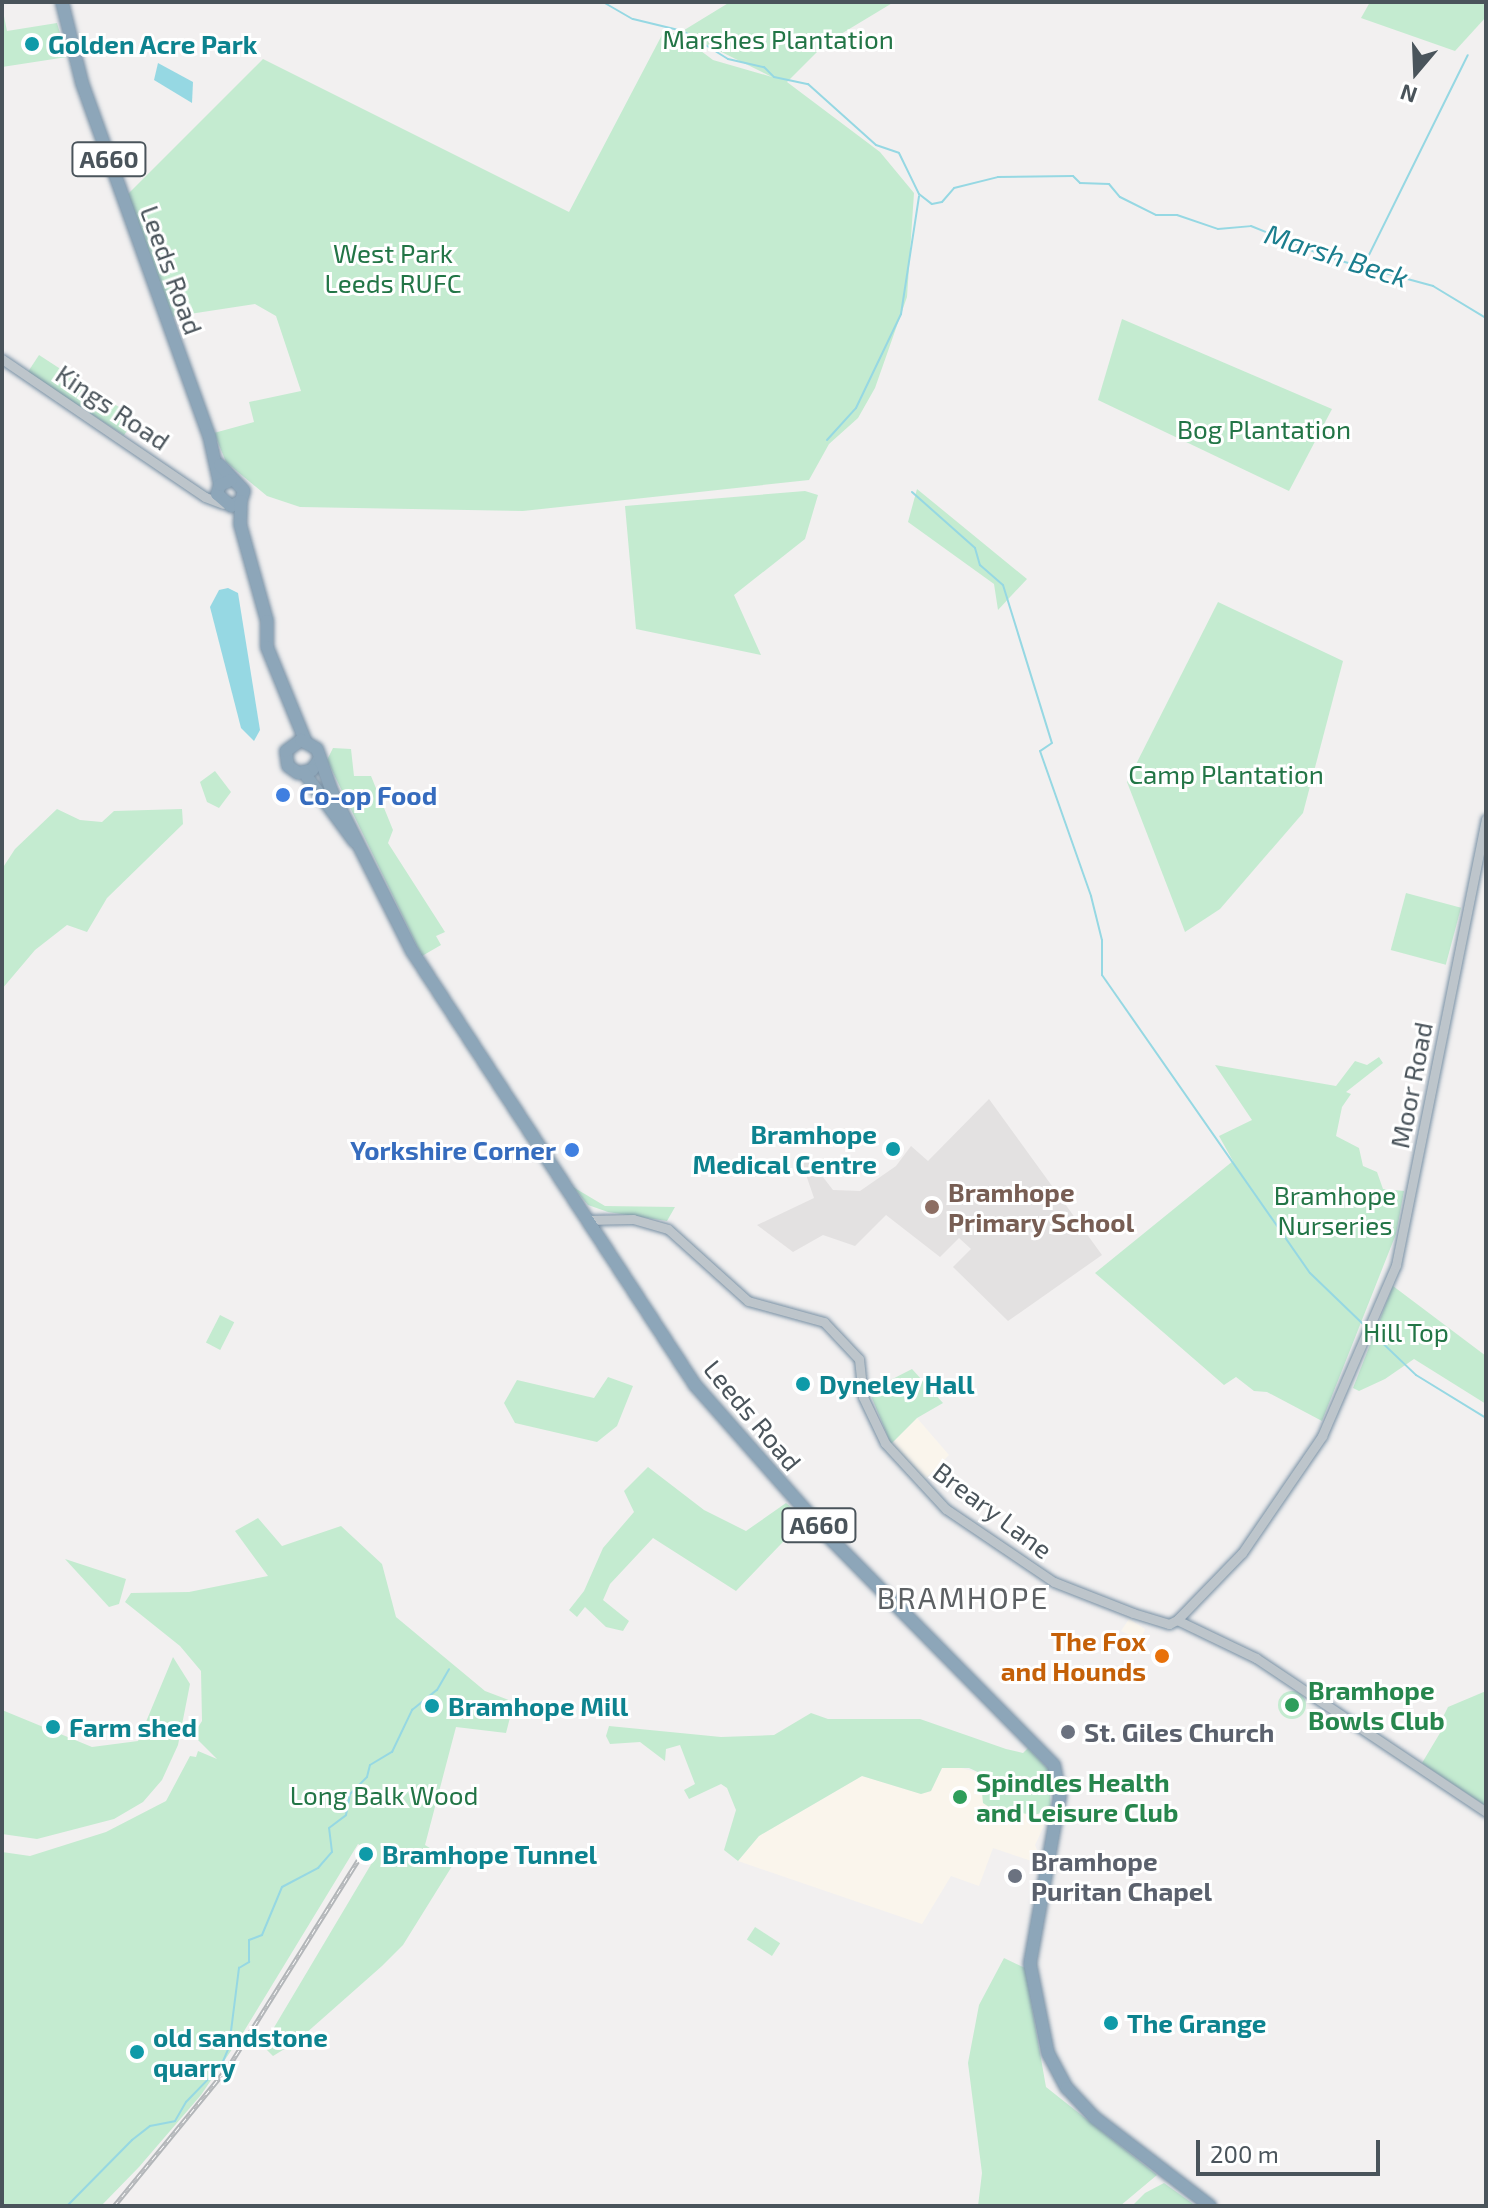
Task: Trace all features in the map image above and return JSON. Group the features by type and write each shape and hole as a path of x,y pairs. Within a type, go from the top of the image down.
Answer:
{"highway":[{"name":"Leeds Road","path":"62,2 82,83 223,484"},
{"path":"240,524 225,504 223,484 242,487 240,524 270,641 305,740 317,749 318,761 305,774 288,766 286,751 291,701"},
{"path":"225,504 241,501"},
{"path":"286,751 305,740"},
{"name":"Leeds Road","path":"318,761 412,951 710,1405 909,1621 1047,1754 1060,1776 1060,1795 1030,1964 1048,2053 1067,2088 1095,2118 1210,2206"},
{"name":"Leeds Road","path":"305,774 318,785 347,836 361,846"}],"street":[{"name":"Kings Road","path":"2,359 199,491 225,504"},
{"path":"199,491 223,484"},
{"name":"Moor Road","path":"1173,1622 1242,1553 1322,1436 1396,1265 1486,819"},
{"name":"Breary Lane","path":"586,1220 633,1219 668,1229 748,1301 761,1309 815,1318 834,1329 859,1359 863,1397 874,1423 926,1491 1014,1558 1069,1588 1173,1622 1256,1658 1486,1812"}],"shaded area":[{"name":"Bramhope Primary School","path":"989,1099 1102,1255 1008,1321 953,1267 971,1249 959,1238 940,1257 886,1215 855,1246 823,1235 793,1252 757,1225 814,1198 802,1163 809,1159 833,1190 860,1191 896,1166 911,1146 928,1161"},
{"path":"917,1418 949,1455 922,1482 891,1444"},
{"path":"1129,1619 1145,1629 1136,1653 1128,1651 1134,1637 1121,1631"},
{"path":"954,1766 980,1773 989,1807 1033,1815 1051,1811 1035,1845 1043,1865 993,1848 979,1886 951,1876 922,1924 738,1861 759,1836 862,1776 921,1794 931,1791 942,1768"}],"green space":[{"path":"730,2 894,2 826,43 787,82 880,152 914,193 907,297 875,388 858,418 829,444 809,480 523,511 300,507 267,496 226,462 214,433 254,422 249,402 301,391 276,316 255,304 170,317 127,195 263,59 569,212 663,33 677,33 713,60 772,77 681,32"},
{"path":"1370,2 1486,2 1486,17 1455,51 1361,18"},
{"name":"Golden Acre Park","path":"2,6 7,31 57,23 67,57 2,67"},
{"name":"Bog Plantation","path":"1122,319 1332,409 1289,491 1098,400"},
{"path":"39,355 135,418 124,435 28,373"},
{"path":"917,489 1027,579 998,610 994,584 908,522"},
{"path":"805,491 818,495 805,539 734,595 761,655 636,629 625,506"},
{"name":"Camp Plantation","path":"1218,602 1343,661 1303,813 1220,909 1185,932 1127,782"},
{"path":"333,748 351,749 354,776 371,776 393,830 388,843 445,932 436,936 441,945 422,956 327,760"},
{"path":"215,771 231,792 219,808 207,802 200,782"},
{"path":"57,809 80,820 102,822 114,811 182,809 183,824 107,898 87,932 67,925 35,950 2,989 2,869 15,849"},
{"path":"1406,893 1461,908 1446,965 1391,950"},
{"name":"Bramhope Nurseries","path":"1379,1057 1383,1063 1346,1092 1351,1094 1342,1107 1336,1136 1359,1148 1363,1166 1377,1172 1383,1189 1404,1191 1396,1234 1322,1421 1267,1392 1254,1391 1236,1377 1224,1385 1095,1273 1233,1161 1219,1136 1252,1120 1215,1065 1336,1086 1355,1061 1367,1065"},
{"path":"573,1187 605,1206 675,1207 667,1221 608,1212 588,1205"},
{"name":"Hill Top","path":"1393,1286 1486,1356 1486,1404 1414,1359 1385,1379 1359,1391 1353,1388"},
{"path":"220,1315 234,1322 220,1350 206,1343"},
{"path":"912,1369 943,1403 917,1418 891,1444 869,1391"},
{"path":"608,1377 633,1386 617,1426 597,1442 515,1423 504,1403 517,1380 594,1398"},
{"path":"648,1467 704,1510 746,1531 786,1503 805,1519 736,1591 653,1538 610,1584 603,1600 629,1621 623,1631 606,1627 585,1607 577,1617 569,1610 584,1591 603,1548 634,1512 624,1491"},
{"name":"Long Balk Wood","path":"258,1518 282,1546 341,1526 382,1564 396,1617 485,1691 514,1702 506,1733 456,1727 425,1845 454,1863 403,1945 382,1966 296,2042 273,2056 263,2046 376,1856 358,1844 241,2036 201,2095 101,2206 2,2206 2,1852 30,1856 106,1832 166,1801 190,1756 196,1757 198,1751 217,1759 193,1735 202,1721 201,1671 180,1646 125,1602 131,1593 189,1592 268,1576 235,1531"},
{"path":"65,1559 126,1579 119,1604 109,1607"},
{"path":"173,1657 190,1684 178,1745 162,1780 143,1802 114,1819 37,1839 2,1834 2,1710 92,1747 138,1741"},
{"name":"Bramhope Bowls Club","path":"1292,1691 1302,1695 1306,1705 1302,1715 1292,1719 1282,1715 1278,1705 1282,1695"},
{"path":"1486,1691 1486,1806 1422,1763 1443,1728 1439,1725 1448,1707"},
{"path":"811,1713 828,1719 920,1719 1006,1749 1023,1753 1028,1748 1049,1770 1051,1811 1033,1815 989,1807 983,1803 980,1773 969,1768 942,1768 931,1791 921,1794 862,1776 759,1836 738,1861 724,1850 736,1810 727,1788 721,1784 689,1799 684,1790 695,1784 680,1745 666,1749 665,1761 640,1742 610,1744 606,1736 609,1726 721,1737 774,1735"},
{"path":"755,1927 780,1943 772,1956 747,1940"},
{"path":"1004,1958 1025,1968 1046,2087 1157,2175 1120,2206 978,2206 982,2173 968,2063 979,2005"},
{"path":"1164,2183 1196,2206 1132,2206 1145,2193"}],"water":[{"path":"158,63 193,82 192,103 154,80"},
{"path":"228,588 238,593 260,730 254,741 241,728 210,607 219,590"}],"waterway":[{"name":"Marsh Beck","path":"603,2 633,19 683,31 728,59 764,67 774,77 808,84 876,145 899,153 919,194 932,204 942,202 954,188 998,177 1073,176 1080,183 1109,184 1120,197 1156,215 1177,215 1218,229 1251,226 1330,258 1433,286 1486,318"},
{"path":"1364,265 1468,55"},
{"path":"827,440 856,408 901,314 919,196"},
{"path":"912,492 975,548 980,565 1003,585 1052,743 1040,751 1091,896 1102,940 1102,975 1310,1273 1365,1326"},
{"path":"1372,1333 1416,1375 1486,1418"},
{"path":"67,2206 132,2140 150,2126 175,2121 186,2102 221,2066 229,2047 239,1968 249,1962 249,1940 262,1935 282,1887 318,1868 332,1852 329,1828 346,1815 350,1794 367,1777 370,1765 392,1752 412,1710 437,1690 449,1669"}],"railway":[{"path":"114,2206 229,2066 363,1852"}],"place":[{"name":"Golden Acre Park","path":"32,44"},
{"name":"Co-op Food","path":"283,795"},
{"name":"Bramhope Medical Centre","path":"893,1149"},
{"name":"Yorkshire Corner","path":"572,1150"},
{"name":"Bramhope Primary School","path":"932,1207"},
{"name":"Dyneley Hall","path":"803,1384"},
{"name":"The Fox and Hounds","path":"1162,1656"},
{"name":"Bramhope Bowls Club","path":"1292,1705"},
{"name":"Bramhope Mill","path":"432,1706"},
{"name":"Farm shed","path":"53,1727"},
{"name":"St. Giles Church","path":"1068,1732"},
{"name":"Spindles Health and Leisure Club","path":"960,1797"},
{"name":"Bramhope Tunnel","path":"366,1854"},
{"name":"Bramhope Puritan Chapel","path":"1015,1876"},
{"name":"The Grange","path":"1111,2023"},
{"name":"old sandstone quarry","path":"137,2052"}],"district":[{"name":"BRAMHOPE","path":"963,1597"}],"park label":[{"name":"Marshes Plantation","path":"778,39"},
{"name":"West Park Leeds RUFC","path":"393,268"}]}
